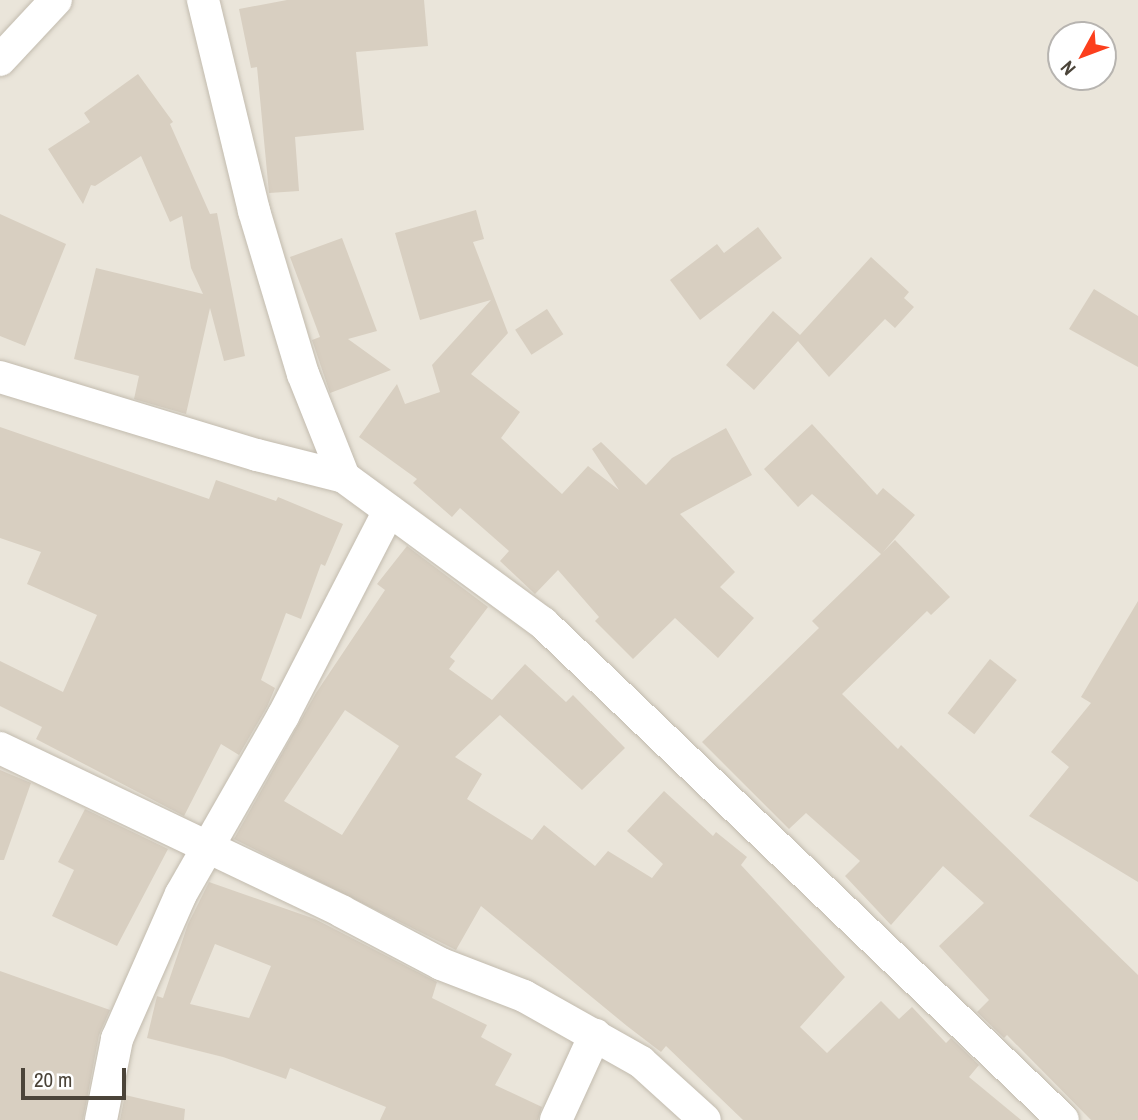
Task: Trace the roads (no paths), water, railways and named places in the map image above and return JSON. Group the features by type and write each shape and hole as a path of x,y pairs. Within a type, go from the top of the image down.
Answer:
{"street":[{"path":"0,60 56,0"},
{"path":"203,0 254,211 303,374 344,477"},
{"path":"0,377 257,455 344,477 543,623 1063,1120"},
{"path":"101,1120 117,1039 205,847 283,716 389,511"},
{"path":"0,748 341,911 441,964 524,996 641,1062 705,1120"},
{"path":"555,1120 595,1035"}]}
